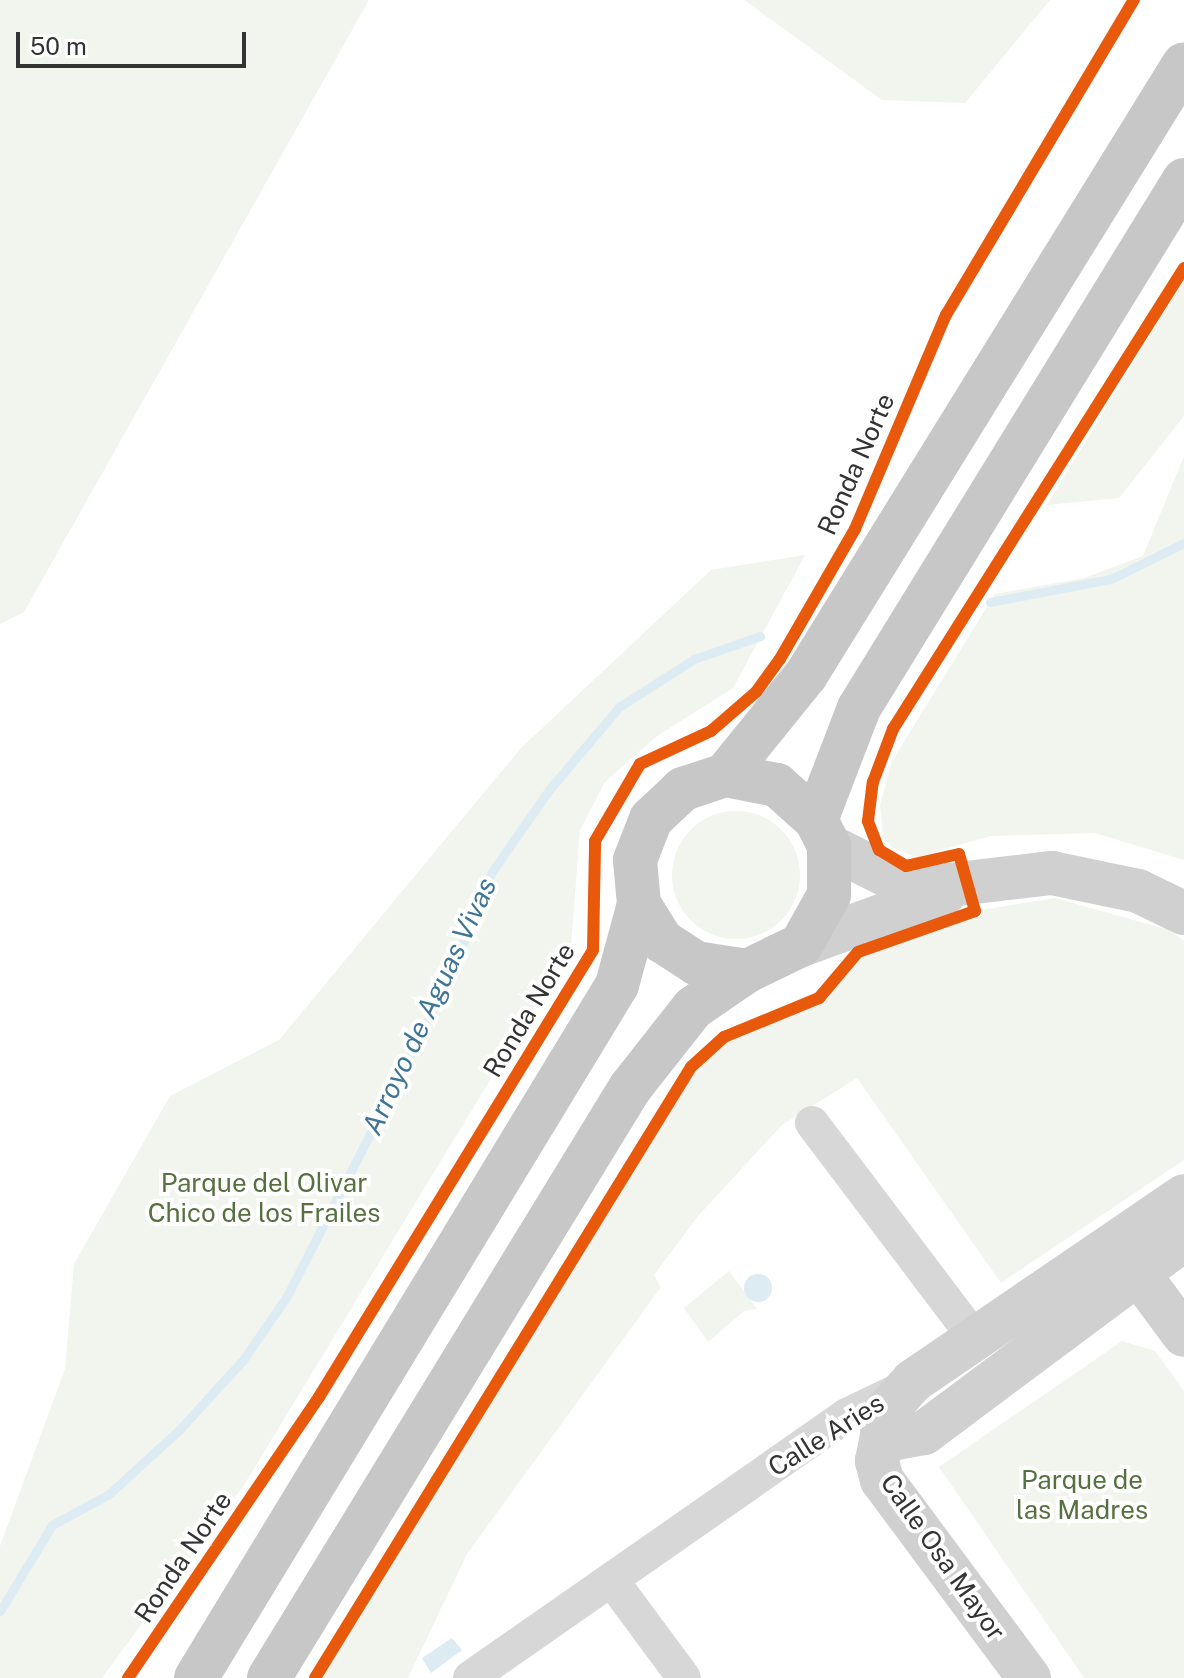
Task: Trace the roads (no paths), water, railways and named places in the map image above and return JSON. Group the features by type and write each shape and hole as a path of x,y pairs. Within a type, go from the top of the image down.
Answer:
{"highway":[{"path":"725,775 806,675 1184,64"},
{"path":"269,1678 630,1088 693,1008 747,971 801,945 829,895 823,833 859,708 1184,180"},
{"path":"196,1678 617,985 639,904 635,860 651,819 683,789 725,775 777,785 823,833"},
{"path":"639,904 662,941 696,963 747,971"}],"main road":[{"path":"823,833 915,889 1052,873 1138,891 1184,913"},
{"path":"801,945 967,885"},
{"name":"Calle Aries","path":"882,1430 896,1438 924,1433 1124,1261 1184,1196"},
{"name":"Calle Aries","path":"903,1388 974,1337 1124,1261 1184,1239"},
{"path":"1124,1261 1184,1335"},
{"name":"Calle Osa Mayor","path":"903,1388 882,1430 882,1480 1025,1676"}],"street":[{"path":"812,1123 974,1337"},
{"name":"Calle Aries","path":"470,1678 613,1582 847,1415 903,1388"},
{"path":"613,1582 684,1678"}],"waterway":[{"name":"Arroyo de Aguas Vivas","path":"990,602 1111,579 1184,543"},
{"name":"Arroyo de Aguas Vivas","path":"0,1611 52,1525 109,1494 179,1430 243,1360 287,1296 448,981 491,873 549,790 619,707 694,659 760,636"}],"park label":[{"name":"Parque del Olivar Chico de los Frailes","path":"264,1198"},
{"name":"Parque de las Madres","path":"1082,1495"}]}
